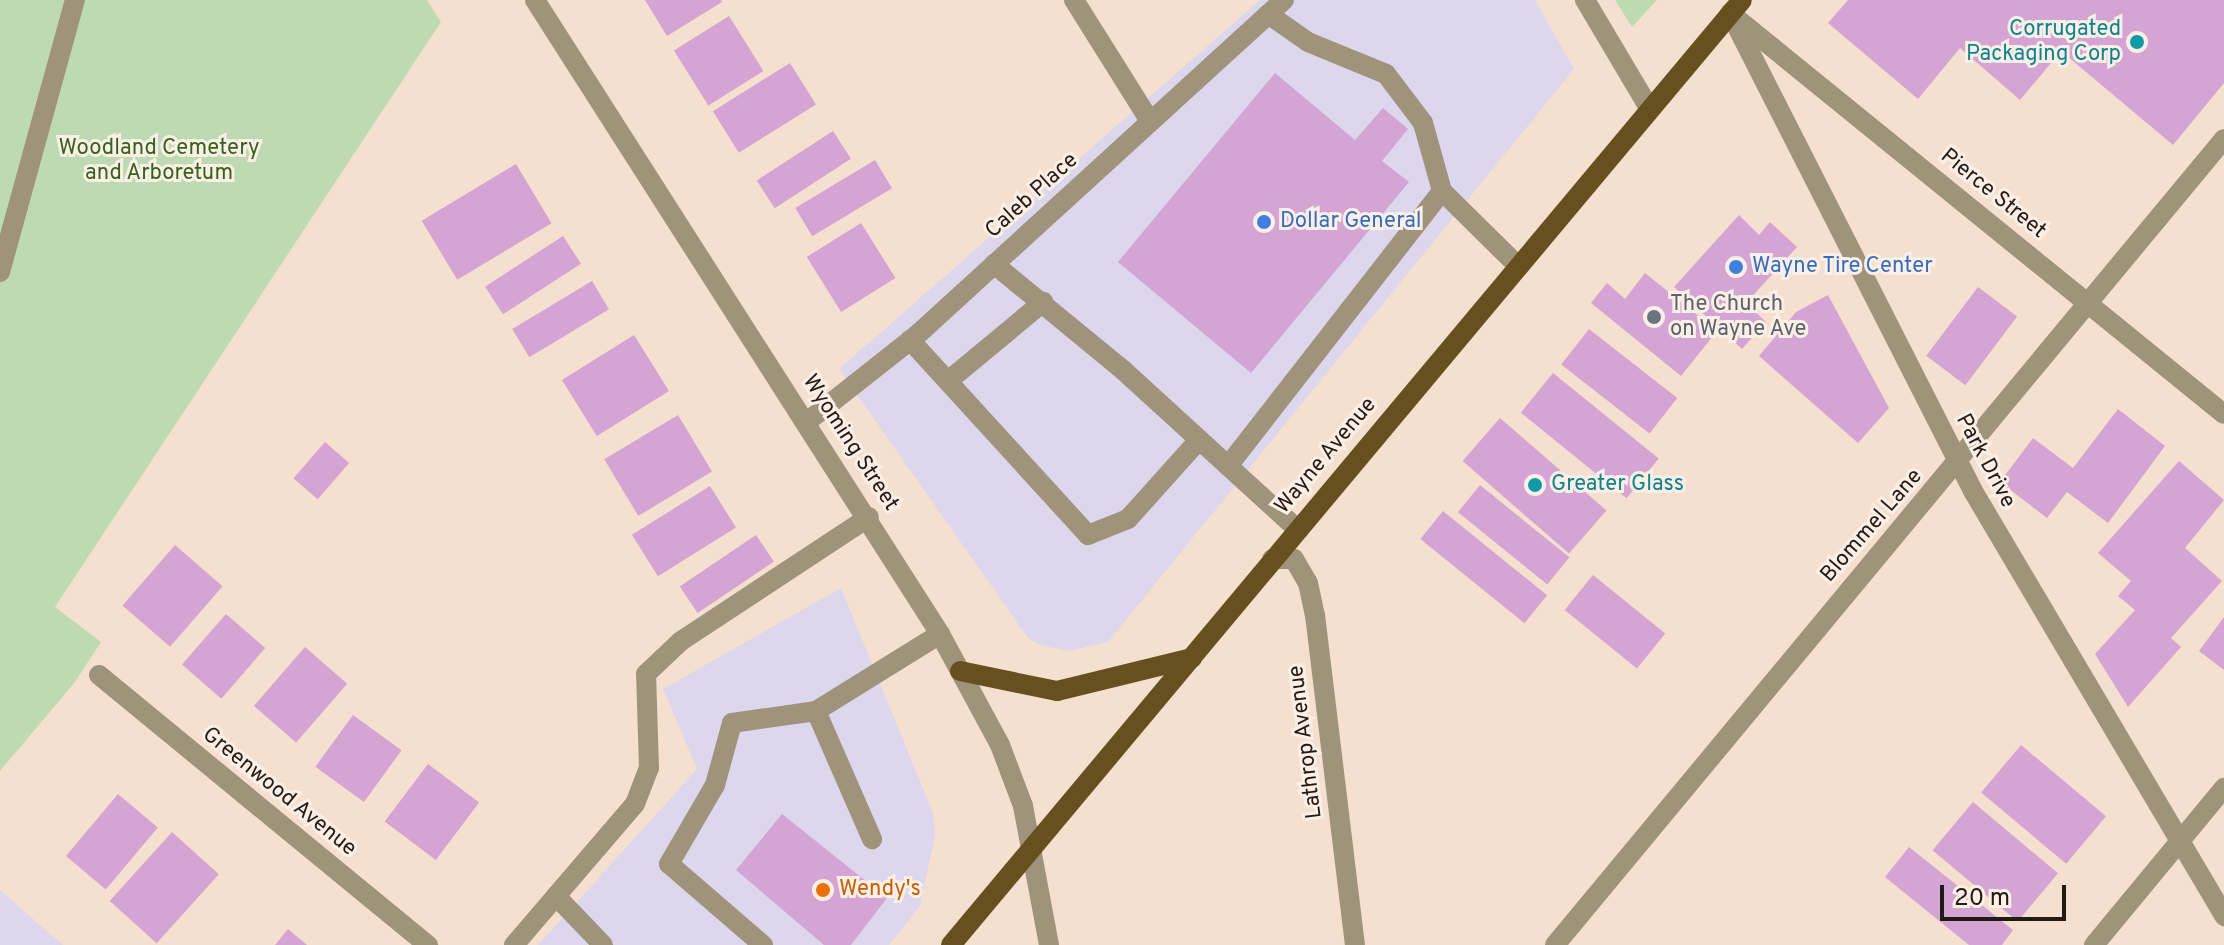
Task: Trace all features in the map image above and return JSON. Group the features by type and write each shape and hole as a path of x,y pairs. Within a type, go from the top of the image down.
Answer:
{"main road":[{"name":"Wayne Avenue","path":"951,945 1035,851 1272,559 1736,7"},
{"path":"960,671 1057,691 1192,658"}],"street":[{"path":"0,272 75,0"},
{"name":"Wyoming Street","path":"535,0 808,421 940,634 1011,771 1035,851 1049,945"},
{"path":"1074,0 1150,121"},
{"path":"1585,0 1649,108"},
{"path":"1276,7 1308,42 1386,74 1423,123 1442,191 1517,265"},
{"name":"Caleb Place","path":"808,421 910,340 1276,7"},
{"name":"Pierce Street","path":"1736,7 2224,414"},
{"name":"Park Drive","path":"1736,7 1958,462 2224,916"},
{"name":"Blommel Lane","path":"1555,945 2224,139"},
{"path":"1228,466 1442,191"},
{"path":"994,264 1043,302 1297,529"},
{"path":"948,381 1043,302"},
{"path":"910,340 1088,535 1128,519 1199,440"},
{"path":"514,945 635,804 649,768 646,674 681,641 869,517"},
{"name":"Lathrop Avenue","path":"1272,559 1294,559 1308,583 1315,615 1355,945"},
{"path":"763,945 669,864 715,785 732,723 816,711 940,634"},
{"name":"Greenwood Avenue","path":"99,675 428,945"},
{"path":"816,711 872,839"},
{"path":"2094,945 2224,788"},
{"path":"556,896 603,945"}],"shaded area":[{"path":"1260,0 1535,0 1574,69 1108,642 1069,651 1040,645 1028,638 839,369"},
{"path":"841,588 933,813 935,836 920,906 889,945 538,945 697,769 663,689"},
{"path":"0,890 63,945 0,945"}],"green space":[{"name":"Woodland Cemetery and Arboretum","path":"0,0 427,0 441,22 55,607 101,642 75,682 0,771"},
{"path":"1615,0 1657,0 1632,27"}],"building":[{"path":"645,0 721,0 722,2 667,36"},
{"path":"1848,0 2224,0 2224,83 2173,145 2061,51 2020,100 1960,48 1918,99 1828,23"},
{"path":"729,16 763,71 708,106 674,50"},
{"path":"790,63 816,105 739,153 713,111"},
{"name":"Dollar General","path":"1275,73 1355,140 1383,108 1408,129 1382,161 1409,182 1251,373 1118,262"},
{"path":"833,131 851,159 775,208 757,181"},
{"path":"875,160 892,188 812,236 795,208"},
{"path":"516,164 552,223 457,280 422,221"},
{"name":"Wayne Tire Center","path":"1739,215 1759,235 1770,222 1797,247 1746,303 1766,322 1742,349 1674,287"},
{"path":"861,223 895,278 841,312 807,257"},
{"path":"563,236 581,264 503,314 485,287"},
{"name":"The Church on Wayne Ave","path":"1645,273 1717,331 1681,376 1591,303 1607,283 1625,299"},
{"path":"592,281 609,309 529,357 512,329"},
{"path":"1978,287 2017,316 1965,385 1926,356"},
{"path":"1828,295 1889,408 1858,443 1759,356 1796,312"},
{"path":"1589,329 1677,398 1650,433 1561,364"},
{"path":"634,335 669,391 597,436 562,380"},
{"path":"1553,373 1659,459 1627,498 1521,413"},
{"path":"2118,409 2165,446 2108,523 2067,492 2047,518 2000,482 2033,438 2073,468"},
{"path":"678,415 712,472 638,516 604,459"},
{"name":"Greater Glass","path":"1500,418 1606,511 1569,554 1463,461"},
{"path":"325,442 349,463 318,499 294,478"},
{"path":"2179,461 2224,500 2185,548 2222,581 2171,638 2181,647 2128,707 2095,654 2135,610 2118,596 2131,581 2098,553"},
{"path":"1480,485 1569,557 1547,585 1458,512"},
{"path":"710,486 736,528 658,576 632,535"},
{"path":"1443,511 1547,595 1524,623 1420,539"},
{"path":"756,535 774,562 698,613 680,586"},
{"path":"175,545 223,586 170,647 123,605"},
{"path":"1593,575 1665,634 1637,668 1565,610"},
{"path":"226,614 265,648 221,699 182,665"},
{"path":"2224,617 2224,670 2199,651"},
{"path":"305,647 347,684 296,743 254,706"},
{"path":"353,715 402,750 364,802 315,767"},
{"path":"2021,745 2106,816 2066,864 1981,792"},
{"path":"428,764 479,803 436,860 385,822"},
{"path":"118,794 158,827 106,889 66,856"},
{"path":"1973,802 2058,873 2018,922 1933,850"},
{"path":"782,814 887,898 851,945 824,945 736,870"},
{"path":"172,832 219,874 157,943 110,901"},
{"path":"1909,847 2013,930 2002,945 1969,945 1885,877"},
{"path":"288,929 307,945 275,945"}],"place":[{"name":"Corrugated Packaging Corp","path":"2137,42"},
{"name":"Dollar General","path":"1264,222"},
{"name":"Wayne Tire Center","path":"1736,267"},
{"name":"The Church on Wayne Ave","path":"1654,317"},
{"name":"Greater Glass","path":"1535,485"},
{"name":"Wendy's","path":"823,890"}]}
